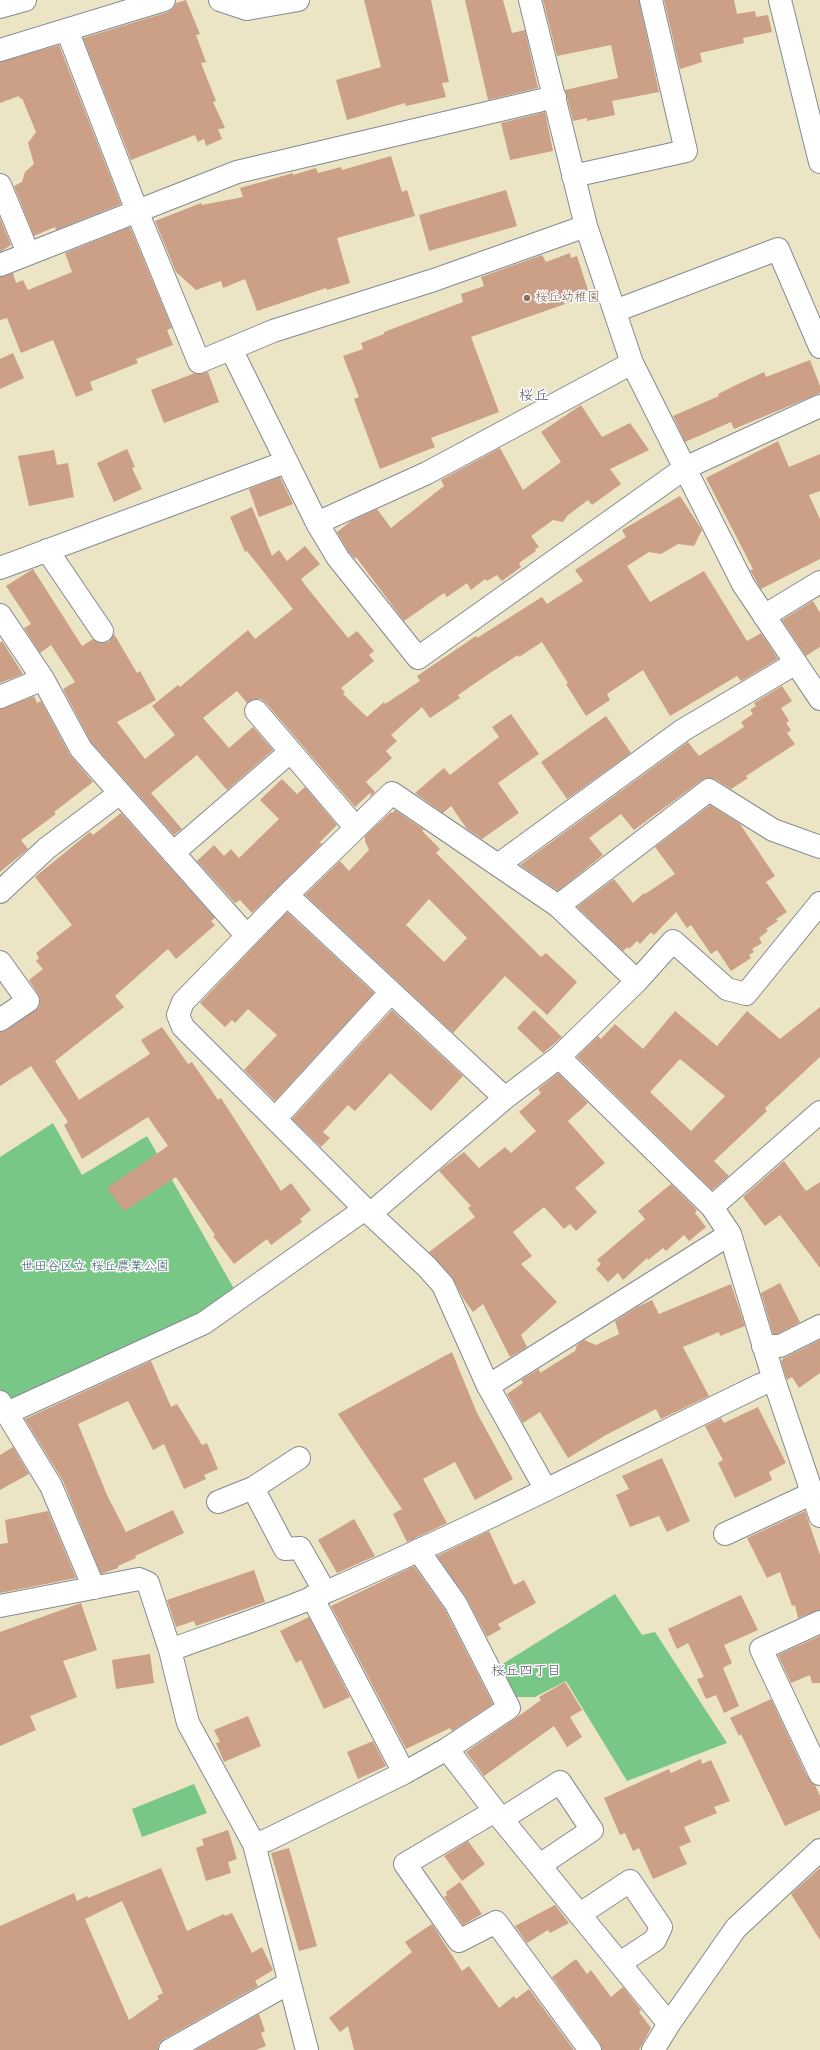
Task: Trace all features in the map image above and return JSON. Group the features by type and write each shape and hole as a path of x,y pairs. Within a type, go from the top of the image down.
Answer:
{"street":[{"path":"0,7 25,0"},
{"path":"0,50 164,0"},
{"path":"220,0 247,9 298,0"},
{"path":"530,0 586,226 632,363 743,584 820,699"},
{"path":"573,176 686,151 651,0"},
{"path":"780,0 820,162"},
{"path":"67,30 137,211 199,362 273,330 434,280 586,226"},
{"path":"0,265 236,172 555,97"},
{"path":"0,185 28,253"},
{"path":"615,311 778,249 820,347"},
{"path":"231,349 317,523 338,558 418,658 685,468 820,406"},
{"path":"317,523 427,473 632,363"},
{"path":"0,568 286,462"},
{"path":"48,550 102,631"},
{"path":"764,616 820,582"},
{"path":"0,615 44,679 81,749 247,936"},
{"path":"498,865 683,730 796,663"},
{"path":"0,697 44,679"},
{"path":"256,711 356,828"},
{"path":"173,853 290,752"},
{"path":"558,906 709,790 773,830 820,847"},
{"path":"0,892 47,848 120,793"},
{"path":"545,1488 488,1386 443,1285 367,1212 182,1026 178,1015 183,1002 287,895 392,793 558,906 637,980"},
{"path":"287,895 505,1098"},
{"path":"94,1588 52,1486 3,1408 204,1323 367,1212 505,1098 559,1058 673,942 727,989 746,994 820,903"},
{"path":"0,962 28,1001 0,1020"},
{"path":"275,1120 391,992"},
{"path":"559,1058 712,1207 730,1234 763,1346 820,1516"},
{"path":"712,1207 820,1112"},
{"path":"488,1386 730,1234"},
{"path":"763,1346 780,1346 820,1326"},
{"path":"170,1650 250,1622 319,1595 418,1550 760,1385 774,1380"},
{"path":"218,1502 252,1488 299,1458"},
{"path":"252,1488 285,1549 300,1548 319,1595 404,1773"},
{"path":"725,1534 812,1493"},
{"path":"254,1844 267,1840 404,1773 447,1749 509,1708 456,1604 418,1550"},
{"path":"0,1606 139,1579 148,1583 170,1650 188,1723 254,1844 307,2050"},
{"path":"820,1622 761,1649 820,1774"},
{"path":"447,1749 498,1815 669,2024"},
{"path":"540,1865 592,1830 560,1782 405,1864 459,1942 496,1922 590,2050"},
{"path":"653,2050 669,2024 736,1928 820,1850"},
{"path":"580,1914 630,1881 661,1926 655,1940 620,1964"},
{"path":"170,2050 289,1983"}],"green space":[{"name":"世田谷区立 桜丘農業公園","path":"53,1123 82,1175 147,1136 237,1294 9,1408 0,1393 0,1157"},
{"path":"615,1594 642,1635 655,1632 727,1743 627,1781 566,1681 535,1697 512,1697 496,1668"},
{"path":"194,1784 207,1813 142,1837 132,1809"}],"building":[{"path":"186,0 200,34 196,35 206,62 201,63 216,101 213,102 225,128 218,129 222,139 206,146 204,139 198,142 195,135 131,160 83,38 168,12 173,9 176,3"},
{"path":"364,0 431,0 449,82 442,83 446,97 406,106 405,103 347,120 336,80 381,67"},
{"path":"465,0 503,0 512,33 525,30 538,88 488,100"},
{"path":"543,0 639,0 659,92 612,101 615,115 587,121 587,118 573,121 565,90 618,78 611,45 557,56"},
{"path":"664,0 734,0 737,14 755,11 756,17 768,15 772,32 743,38 744,43 700,53 702,62 680,69"},
{"path":"59,45 121,204 56,230 55,227 34,236 14,186 22,182 25,172 34,164 28,143 36,132 22,98 20,99 19,96 0,103 0,62"},
{"path":"545,112 553,151 510,160 501,123"},
{"path":"391,156 402,192 407,190 415,216 337,238 350,283 327,290 326,288 257,311 245,279 223,288 221,281 196,290 176,272 155,221 201,203 202,205 243,197 240,188 293,173 293,175 316,168 318,173 341,167 342,170"},
{"path":"506,190 517,226 429,251 419,215"},
{"path":"0,218 11,245 0,252"},
{"path":"130,227 172,328 167,330 173,345 136,359 138,363 90,382 93,390 76,397 53,340 21,353 7,318 0,320 0,277 13,273 16,283 23,280 28,290 72,272 65,253"},
{"path":"570,253 571,258 577,256 588,290 583,292 585,297 471,337 499,412 431,438 435,447 380,469 354,399 359,397 343,356 363,349 361,343 384,334 384,332 463,302 461,294 484,286 481,277 542,255 546,262"},
{"path":"13,353 24,378 0,389 0,359"},
{"path":"810,360 820,386 820,393 734,429 731,422 685,442 673,416 719,396 718,394 764,372 766,377"},
{"path":"208,372 219,402 164,423 151,390 195,373"},
{"path":"581,405 602,437 630,423 649,450 610,469 621,484 592,505 588,500 567,516 563,522 553,520 531,536 539,547 535,549 536,551 519,563 521,567 502,581 497,575 487,581 485,579 471,590 467,583 447,597 444,593 404,621 356,557 355,559 348,551 337,532 351,521 377,509 391,528 444,486 441,480 500,448 523,490 561,462 541,432"},
{"path":"778,441 789,467 820,454 820,491 809,495 820,519 820,559 761,589 750,570 753,569 706,478"},
{"path":"127,449 135,467 132,468 142,489 114,502 97,463"},
{"path":"54,450 57,465 68,463 74,497 29,506 18,456"},
{"path":"280,477 293,504 259,517 249,489"},
{"path":"680,496 702,530 694,546 678,544 661,554 649,552 627,566 650,602 704,571 747,641 761,633 778,659 741,681 737,676 670,716 643,670 607,694 610,700 586,716 566,684 568,683 542,642 490,673 458,695 460,698 430,718 422,707 391,735 397,741 386,751 392,758 366,782 375,792 370,797 371,792 355,807 266,703 261,699 254,699 247,703 237,691 203,718 229,748 253,727 273,750 227,790 197,755 151,793 182,829 174,835 91,742 63,689 75,682 51,645 40,653 24,628 31,624 6,586 33,569 82,646 93,639 103,643 109,642 114,634 137,673 140,671 156,700 117,722 145,759 175,735 152,706 178,685 180,687 248,630 255,639 293,609 247,551 245,552 230,517 252,507 272,556 279,550 287,561 305,546 320,564 301,579 348,638 357,631 374,651 369,655 374,661 341,688 345,692 343,694 367,717 384,702 385,704 420,681 417,676 476,636 477,638 542,597 547,604 583,581 575,570 626,537 622,530"},
{"path":"813,601 820,613 820,647 806,656 782,620"},
{"path":"2,641 23,674 0,683 0,643"},
{"path":"782,686 792,701 781,708 789,721 786,723 791,730 787,733 795,744 746,776 748,778 731,789 715,779 708,778 702,780 634,830 621,814 589,838 603,855 558,891 520,865 688,742 699,756 744,727 741,722 753,714 750,710 756,706 754,703"},
{"path":"34,696 37,703 41,701 70,755 93,782 54,812 56,814 21,840 28,849 0,872 0,709"},
{"path":"511,714 539,754 498,783 519,813 482,839 467,829 451,806 443,813 415,793 444,768 450,775 499,737 492,727"},
{"path":"606,716 631,753 567,799 541,762"},
{"path":"282,779 297,794 305,787 337,825 320,842 322,844 252,913 240,900 235,903 197,861 214,845 224,856 231,849 239,858 279,819 260,800"},
{"path":"710,805 740,824 775,876 766,882 787,912 776,919 778,921 766,929 768,931 759,938 762,943 752,949 754,952 749,955 751,958 731,971 717,950 711,954 691,925 687,928 676,912 654,935 651,932 640,944 637,941 629,949 628,947 623,951 577,907 614,879 633,903 644,893 645,894 675,874 655,847"},
{"path":"395,810 424,830 422,831 440,849 436,853 541,957 546,953 577,982 547,1015 505,976 453,1033 305,895 340,861 349,871 369,850 365,841 365,836 391,812 392,813","holes":["429,899 467,938 444,962 406,925"]},
{"path":"121,813 215,918 211,921 215,925 176,959 168,949 115,996 124,1007 55,1061 79,1100 150,1054 141,1040 162,1027 188,1064 192,1062 218,1100 221,1098 281,1191 291,1183 311,1210 300,1219 302,1222 271,1245 267,1239 234,1264 213,1236 215,1235 176,1177 124,1211 107,1188 168,1146 148,1117 82,1159 64,1125 68,1122 31,1066 0,1086 0,1032 7,1030 39,1007 40,1000 38,994 29,980 43,969 36,961 39,958 36,953 72,925 35,877 90,832 93,835"},
{"path":"287,912 374,993 275,1101 244,1070 277,1035 248,1009 235,1023 232,1020 225,1027 200,1003"},
{"path":"820,1007 820,1057 765,1108 767,1111 714,1161 729,1176 712,1190 577,1057 598,1036 601,1039 615,1024 643,1049 675,1011 717,1046 747,1011 780,1039","holes":["680,1059 725,1096 691,1131 650,1092"]},
{"path":"392,1010 463,1076 431,1111 390,1073 355,1111 348,1105 323,1132 330,1138 321,1147 292,1119"},
{"path":"534,1010 562,1037 543,1053 517,1028"},
{"path":"558,1073 588,1103 568,1121 605,1163 575,1188 597,1212 576,1231 570,1224 564,1229 544,1207 513,1232 532,1256 521,1264 557,1302 521,1335 527,1347 510,1357 483,1304 473,1312 463,1298 452,1277 429,1252 475,1217 468,1208 471,1206 439,1171 464,1152 479,1168 505,1147 511,1153 536,1131 519,1112 541,1093 538,1089"},
{"path":"784,1161 806,1191 820,1182 820,1268 780,1215 765,1226 743,1197"},
{"path":"671,1184 697,1210 695,1213 706,1227 689,1241 684,1235 666,1251 663,1248 648,1260 647,1258 623,1280 618,1273 608,1282 596,1269 601,1264 597,1260 645,1219 638,1211"},
{"path":"780,1283 800,1322 777,1334 773,1334 761,1293"},
{"path":"731,1284 745,1326 720,1336 719,1332 683,1347 709,1396 661,1419 656,1409 606,1435 568,1458 540,1412 523,1423 507,1394 523,1383 521,1380 539,1369 540,1373 575,1351 577,1345 584,1340 596,1345 619,1334 615,1321 637,1307 652,1300 659,1314"},
{"path":"820,1340 820,1373 799,1388 792,1377 787,1380 781,1361 784,1358"},
{"path":"452,1352 477,1413 513,1479 475,1500 455,1462 423,1479 447,1523 407,1542 393,1514 402,1509 338,1414"},
{"path":"151,1361 171,1407 177,1404 202,1445 207,1443 218,1469 204,1475 206,1479 184,1489 164,1444 153,1450 128,1401 78,1424 107,1495 126,1532 173,1510 184,1533 135,1556 136,1558 118,1566 118,1568 101,1574 63,1481 25,1419"},
{"path":"758,1407 786,1463 769,1472 772,1480 735,1498 718,1463 723,1460 705,1426 721,1418 724,1423"},
{"path":"13,1447 29,1474 0,1490 0,1455"},
{"path":"662,1458 690,1521 667,1532 659,1516 630,1527 616,1495 629,1489 622,1476"},
{"path":"48,1511 76,1578 0,1593 0,1544 8,1543 5,1520"},
{"path":"805,1511 820,1555 820,1610 798,1618 795,1605 792,1606 780,1572 767,1578 747,1538"},
{"path":"354,1519 375,1556 337,1573 318,1540"},
{"path":"489,1531 514,1585 524,1580 536,1603 498,1624 501,1629 487,1637 466,1597 437,1556"},
{"path":"414,1566 445,1610 493,1704 452,1731 450,1728 406,1749 331,1606"},
{"path":"254,1570 265,1602 196,1626 194,1621 176,1627 167,1600"},
{"path":"741,1595 758,1630 724,1645 732,1663 723,1668 739,1706 724,1713 716,1695 706,1699 697,1679 704,1677 688,1643 677,1649 668,1629"},
{"path":"81,1603 97,1650 63,1661 77,1697 30,1716 36,1730 0,1746 0,1632"},
{"path":"309,1617 350,1697 324,1709 301,1660 296,1663 280,1631"},
{"path":"820,1636 820,1683 812,1683 810,1675 791,1683 778,1655"},
{"path":"150,1654 154,1683 116,1689 112,1660"},
{"path":"565,1682 582,1710 570,1717 582,1737 567,1747 554,1726 484,1776 466,1752 541,1700 539,1697"},
{"path":"771,1699 807,1776 815,1785 820,1796 820,1810 785,1826 741,1734 739,1736 730,1718"},
{"path":"248,1716 261,1746 224,1762 216,1743 220,1742 214,1730"},
{"path":"373,1741 386,1766 358,1779 347,1752"},
{"path":"701,1759 702,1764 711,1760 730,1801 714,1807 717,1813 684,1827 691,1842 679,1847 687,1864 653,1879 639,1848 633,1851 625,1833 620,1835 604,1798 669,1769 671,1773"},
{"path":"228,1830 237,1859 228,1862 231,1873 206,1881 196,1848 204,1845 202,1839"},
{"path":"468,1841 485,1864 462,1881 444,1856"},
{"path":"289,1848 317,1946 299,1951 271,1853"},
{"path":"161,1868 187,1931 224,1914 225,1916 232,1913 252,1953 262,1947 273,1970 255,1981 258,1986 164,2039 159,2044 158,2050 0,2050 0,1926 74,1893 77,1901 87,1896 88,1898","holes":["122,1901 163,1993 157,1996 159,1999 129,2020 85,1919"]},
{"path":"820,1868 820,1940 791,1894"},
{"path":"460,1882 482,1914 463,1925 444,1897 447,1895 446,1892"},
{"path":"555,1905 569,1923 550,1933 548,1930 527,1943 515,1926"},
{"path":"432,1924 462,1971 469,1966 499,2008 514,1996 516,1999 529,1989 574,2050 354,2050 348,2026 340,2032 329,2018 412,1952 405,1942"},
{"path":"576,1959 587,1974 591,1970 611,1997 623,1987 641,2010 639,2012 651,2028 639,2050 602,2050 600,2043 552,1977"},
{"path":"259,2014 265,2031 261,2033 266,2046 256,2050 195,2050"}],"place":[{"name":"桜丘幼稚園","path":"527,298"}],"district":[{"name":"桜丘","path":"534,397"},
{"name":"桜丘四丁目","path":"526,1672"}]}
